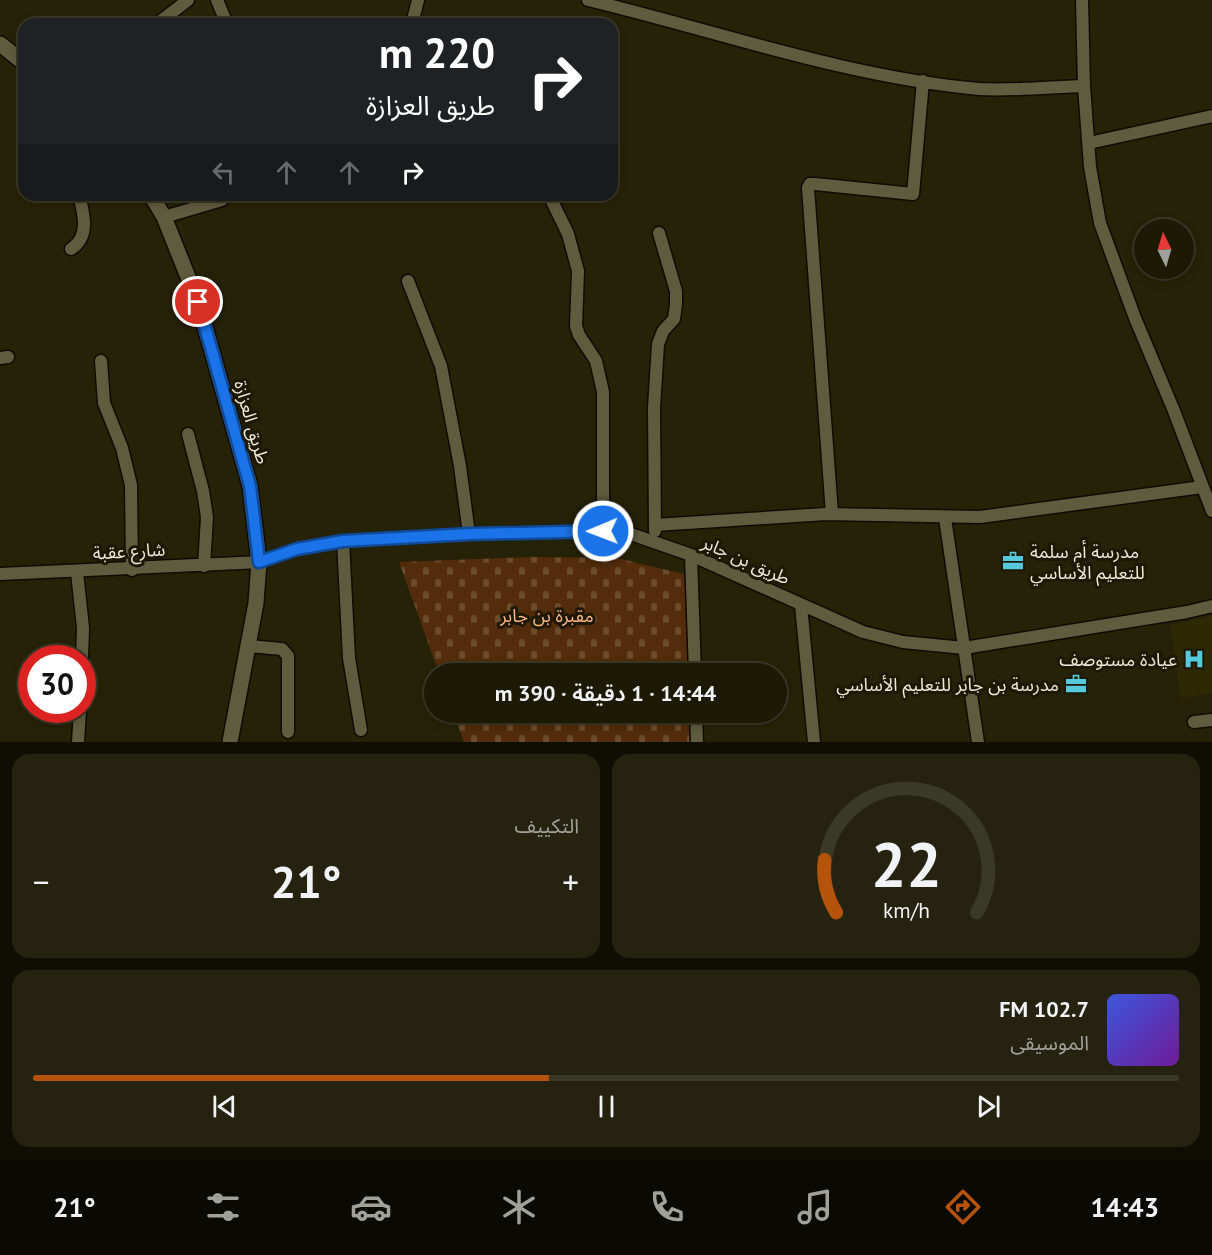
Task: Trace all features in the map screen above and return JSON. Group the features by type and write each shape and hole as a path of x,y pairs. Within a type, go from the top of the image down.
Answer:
{"street":[{"path":"165,18 188,0"},
{"path":"217,0 224,18"},
{"path":"414,18 418,0"},
{"path":"588,0 850,68 923,81 981,89 1084,86"},
{"path":"1082,0 1084,86 1090,167 1100,223 1135,318 1212,511"},
{"path":"0,44 18,58"},
{"path":"832,514 808,188 810,184 815,184 913,194 923,81"},
{"path":"1089,144 1212,116"},
{"path":"71,249 78,244 85,230 81,201"},
{"name":"طريق العزازة","path":"155,201 164,217 198,302 250,486 259,562 256,603 230,742"},
{"path":"164,217 219,201"},
{"path":"552,201 568,234 578,271 576,326 579,335 596,361 601,377 603,392 603,531"},
{"path":"655,541 654,408 658,344 663,331 674,319 676,304 676,291 659,233"},
{"path":"408,281 441,366 470,534"},
{"path":"101,362 104,403 123,448 130,485 132,570"},
{"path":"188,434 203,491 207,517 204,566"},
{"path":"655,525 832,514 980,517 1202,487"},
{"path":"945,518 978,742"},
{"name":"طريق بن جابر","path":"259,562 297,549 343,541 470,534 603,531 628,533 691,555 863,632 919,645 964,648 1212,606"},
{"path":"343,541 348,658 361,730"},
{"path":"691,555 695,663"},
{"name":"شارع عقبة","path":"0,574 132,570 259,562"},
{"path":"77,572 83,628 82,645"},
{"path":"801,604 814,742"},
{"path":"248,646 282,650 288,656 288,732"},
{"path":"1194,722 1212,720"},
{"path":"78,742 79,723"},
{"path":"696,723 697,742"}],"shaded area":[{"name":"عيادة مستوصف","path":"1212,616 1212,693 1181,698 1170,625"}],"green space":[{"name":"مقبرة بن جابر","path":"533,557 617,558 692,576 695,663 435,663 399,562"},
{"path":"457,723 696,723 697,742 464,742"}],"place":[{"name":"مدرسة أم سلمة للتعليم الأساسي","path":"1013,561"},
{"name":"عيادة مستوصف","path":"1194,659"},
{"name":"مدرسة بن جابر للتعليم الأساسي","path":"1076,684"}],"route":[{"path":"198,302 250,486 259,562 297,549 343,541 470,534 603,531"}]}
